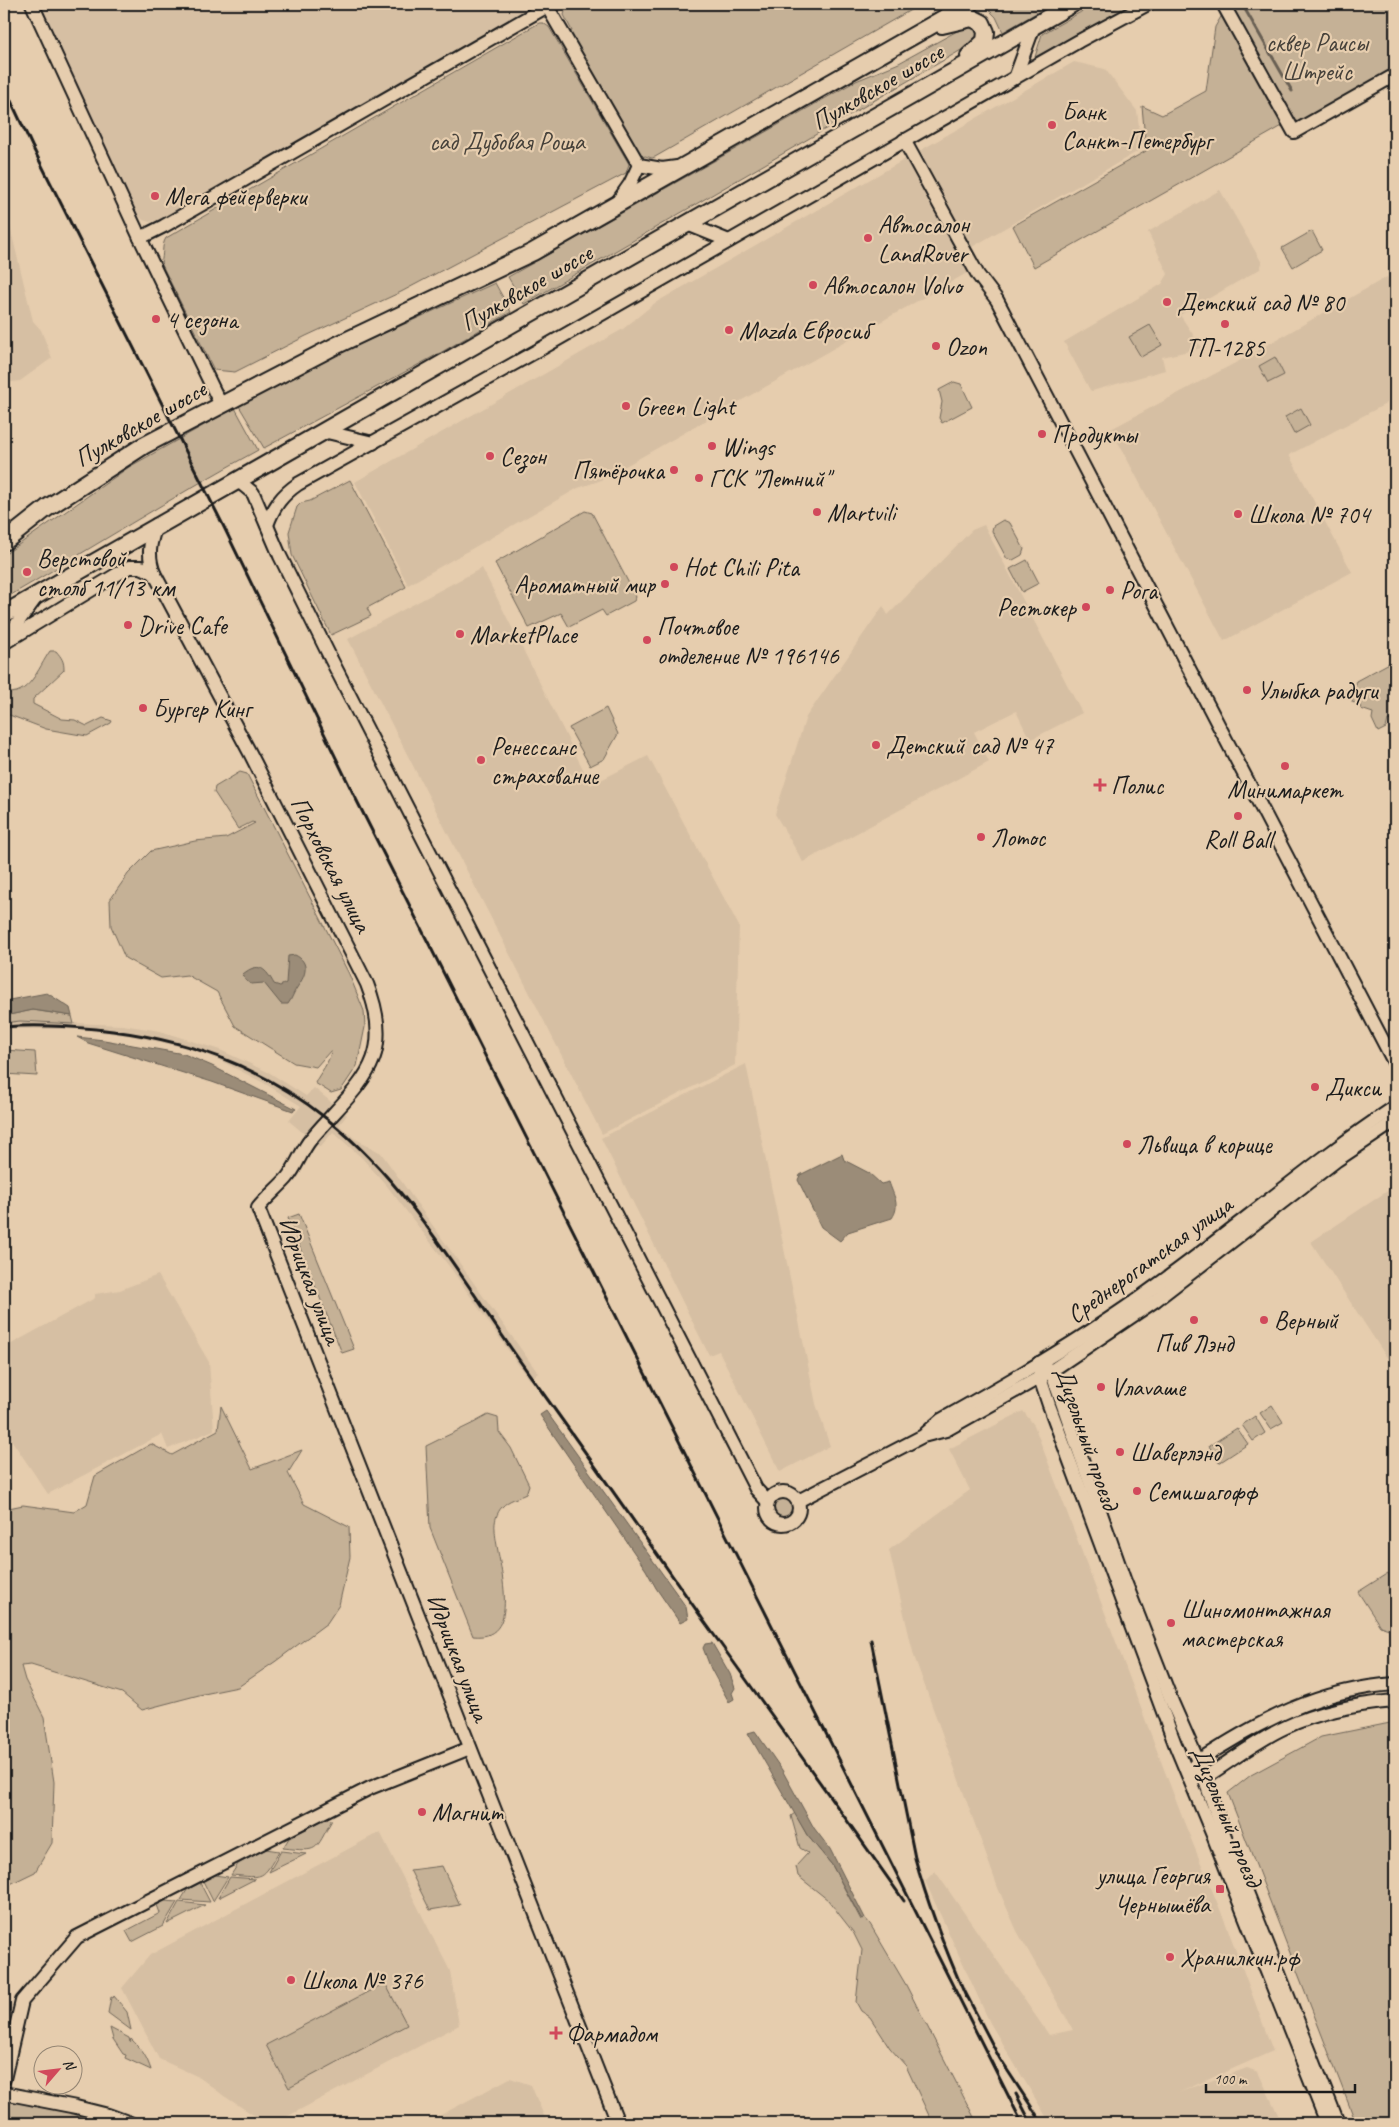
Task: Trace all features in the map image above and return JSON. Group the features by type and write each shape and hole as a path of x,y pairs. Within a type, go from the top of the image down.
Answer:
{"main road":[{"name":"Пулковское шоссе","path":"4,542 48,508 121,460 221,404 335,346 500,269 969,4"},
{"name":"Пулковское шоссе","path":"4,614 156,525 235,482 1072,4"},
{"path":"926,28 972,18 982,23 986,32 985,41 958,69"}],"street":[{"path":"32,4 140,238 221,404"},
{"path":"267,525 273,509 288,491 904,140 1148,4"},
{"path":"1223,4 1294,132 1395,75"},
{"path":"140,238 549,5 639,165"},
{"path":"1015,78 1034,26"},
{"path":"904,140 978,276 997,300 1395,1064"},
{"path":"639,165 662,169 683,166"},
{"path":"616,205 630,184 639,165"},
{"path":"687,224 728,241"},
{"path":"322,431 373,444"},
{"path":"235,482 242,484 253,493 280,556 331,659 756,1489 768,1502 769,1516 775,1522 784,1524 796,1519 800,1510 798,1501 792,1494 783,1492 774,1495 768,1502"},
{"name":"Порховская улица","path":"156,525 149,552 154,573 277,806 367,984 378,1015 379,1031 373,1059 368,1071 358,1087 310,1140 287,1178 270,1193 258,1208"},
{"path":"4,642 129,567 141,567 154,573"},
{"path":"4,642 39,593"},
{"name":"Среднерогатская улица","path":"923,1436 941,1420 1078,1340 1158,1285 1329,1152 1395,1107"},
{"name":"Среднерогатская улица","path":"798,1501 923,1436 946,1430 1051,1371 1156,1300 1337,1160 1395,1121"},
{"name":"Идрицкая улица","path":"258,1208 618,2123"},
{"name":"Дизельный проезд","path":"1039,1363 1051,1371 1124,1579 1172,1702 1198,1761 1222,1829 1338,2123"},
{"name":"Дизельный проезд","path":"1039,1363 1040,1378 1114,1583 1187,1775 1212,1833 1327,2123"},
{"path":"1395,1684 1354,1690 1298,1706 1261,1723 1198,1761 1187,1775 1204,1778 1286,1727 1340,1709 1395,1701"},
{"path":"4,2080 22,2001 76,1937 370,1788 470,1748"},
{"path":"5,2094 76,2107 130,2123"}],"shaded area":[{"path":"37,4 539,4 158,220 150,222 143,220 137,214"},
{"path":"1074,62 1105,69 1137,111 1142,149 972,247 967,273 599,481 578,488 408,585 355,482 623,329 655,303"},
{"name":"Детский сад № 80","path":"1220,190 1262,263 1260,269 1180,315 1202,348 1162,357 1165,370 1090,390 1064,342 1162,284 1168,274 1148,232"},
{"path":"4,212 10,227 33,321 41,330 52,358 20,381 4,383"},
{"name":"Школа № 704","path":"1387,277 1395,292 1395,399 1289,455 1352,572 1224,641 1111,429 1239,361"},
{"path":"984,525 1082,713 1030,740 1016,711 974,732 989,762 803,862 775,814 806,717 883,606 888,615 972,530"},
{"path":"482,568 591,785 648,756 739,926 735,1065 602,1134 348,639"},
{"path":"295,955 303,961 305,973 288,1004 281,1004 264,983 251,984 245,980 243,974 258,967 268,974 274,984 280,986 286,983 288,956"},
{"path":"47,993 70,1008 72,1016 33,1010 4,1016 4,1001"},
{"path":"20,1021 123,1025 160,1031 220,1050 270,1073 306,1096 314,1088 347,1115 339,1125 354,1138 381,1153 538,1373 529,1380 452,1270 387,1186 362,1158 333,1132 320,1147 289,1121 301,1106 264,1083 221,1061 192,1049 127,1035 80,1029 4,1029 4,1023"},
{"path":"77,1037 184,1054 212,1066 296,1109 293,1111 212,1082 88,1043"},
{"path":"746,1064 816,1404 830,1446 780,1472 719,1351 709,1355 601,1138"},
{"path":"842,1154 844,1160 869,1173 881,1184 889,1182 896,1209 892,1218 848,1232 840,1241 821,1227 798,1180 800,1175"},
{"path":"1395,1186 1395,1370 1311,1242"},
{"path":"158,1275 209,1362 214,1430 168,1449 162,1434 48,1494 4,1429 4,1348 95,1298 95,1294 120,1290"},
{"path":"546,1411 686,1607 688,1619 680,1623 656,1588 646,1570 540,1415"},
{"path":"1023,1411 1034,1425 1273,2051 1180,2092 1247,2068 1258,2072 1282,2123 1050,2123 990,2023 925,1881 935,1871 1049,2035 1073,2030 1017,1931 998,1888 914,1656 889,1550 970,1490 949,1449"},
{"path":"712,1643 730,1674 735,1688 732,1693 734,1699 729,1702 711,1669 703,1648 705,1644"},
{"path":"755,1731 782,1770 814,1828 830,1849 865,1918 862,1920 832,1865 807,1835 748,1733"},
{"name":"Школа № 376","path":"380,1832 450,1971 459,2025 275,2123 266,2123 224,2096 199,2077 159,2059 122,1988 150,1955"},
{"path":"510,2078 531,2085 547,2123 426,2123"}],"green space":[{"name":"сад Дубовая Роща","path":"574,4 921,4 655,157 645,156 641,158 569,33 572,31 564,15 565,11"},
{"path":"997,4 1052,4 1003,32 996,17 988,9"},
{"path":"1095,4 1132,4 1035,57 1042,34"},
{"name":"сквер Раисы Штрейс","path":"1229,4 1395,4 1395,70 1305,123 1294,121"},
{"path":"1222,15 1284,125 1034,267 1013,226 1146,151 1142,106 1162,115 1206,91 1215,27"},
{"name":"сад Дубовая Роща","path":"539,23 549,27 629,164 626,173 401,292 306,336 235,372 214,370 161,263 166,238"},
{"path":"968,25 974,27 978,34 974,42 963,49 524,304 508,277 856,81 899,63"},
{"path":"1312,231 1322,250 1293,267 1282,248"},
{"path":"495,283 511,312 440,353 264,448 239,406 323,361"},
{"path":"1150,325 1162,345 1141,357 1129,337"},
{"path":"1275,357 1284,375 1268,383 1259,366"},
{"path":"954,382 961,384 972,407 942,423 939,418 942,402 939,390"},
{"path":"235,408 258,450 4,599 4,555 129,467"},
{"path":"1301,408 1310,425 1294,434 1285,417"},
{"path":"350,480 406,587 367,608 371,616 331,635 292,555 289,532 297,507 301,503 310,501"},
{"path":"585,511 592,513 636,597 634,601 606,616 602,610 569,627 561,613 529,628 495,563"},
{"path":"1003,520 1010,523 1024,549 1022,555 1013,560 1007,559 992,531 993,526"},
{"path":"1027,560 1039,583 1022,592 1010,569"},
{"path":"50,651 56,651 60,656 64,670 33,699 33,704 62,719 75,720 87,726 103,718 112,721 111,723 87,736 46,729 4,713 4,692 13,693 20,691 26,686 37,673"},
{"path":"1395,660 1395,722 1388,720 1386,728 1378,732 1372,719 1373,713 1361,709 1360,705 1352,702 1353,698 1339,694 1356,684 1356,681"},
{"path":"606,708 618,734 604,759 590,766 569,728"},
{"path":"240,772 247,774 349,974 364,1011 365,1027 357,1066 341,1090 331,1093 315,1083 327,1063 331,1050 316,1067 294,1063 235,1026 217,992 187,975 161,978 125,958 111,926 110,900 128,874 151,851 195,841 226,838 255,823 252,822 238,829 214,792 215,787"},
{"path":"33,1010 72,1016 74,1024 20,1021 4,1023 4,1016"},
{"path":"4,1050 35,1052 37,1076 4,1074"},
{"path":"299,1214 354,1349 342,1353 288,1218"},
{"path":"1272,1405 1283,1422 1271,1429 1260,1413"},
{"path":"221,1406 252,1469 302,1450 288,1473 304,1504 349,1527 350,1557 339,1605 327,1623 238,1687 142,1710 122,1693 31,1665 21,1666 25,1680 44,1717 54,1782 52,1843 35,1872 4,1887 4,1509 23,1505 74,1512 87,1504 95,1476 151,1444 172,1455 218,1430"},
{"path":"488,1415 498,1418 499,1432 511,1448 529,1485 526,1494 504,1505 495,1520 496,1541 504,1594 504,1612 499,1625 489,1634 473,1636 430,1528 426,1446"},
{"path":"1255,1416 1265,1433 1253,1441 1242,1425"},
{"path":"1237,1428 1248,1444 1219,1463 1209,1446"},
{"path":"784,1497 794,1504 795,1508 788,1518 784,1519 774,1512 773,1508 780,1498"},
{"path":"1388,1573 1395,1585 1395,1631 1380,1626 1358,1592"},
{"path":"1395,1722 1395,2123 1356,2123 1228,1793 1251,1775 1321,1737"},
{"path":"795,1813 807,1835 832,1865 861,1920 865,1918 870,1924 906,1985 977,2123 930,2123 932,2122 906,2066 890,2048 870,2017 861,2011 856,2002 862,1950 853,1932 828,1900 798,1876 796,1866 808,1853 800,1848 791,1816"},
{"path":"325,1819 332,1820 315,1847 304,1850 283,1848 289,1838"},
{"path":"266,1849 279,1851 269,1867 261,1875 250,1877 231,1875 238,1864"},
{"path":"281,1851 306,1854 269,1872"},
{"path":"442,1866 460,1905 430,1910 410,1870"},
{"path":"215,1875 228,1877 213,1901 203,1881"},
{"path":"230,1877 255,1879 218,1898"},
{"path":"200,1883 210,1902 181,1900 187,1890"},
{"path":"165,1901 177,1902 163,1926 132,1942 126,1931 160,1913 157,1905"},
{"path":"179,1902 205,1905 167,1924"},
{"path":"385,1983 407,2025 289,2088 266,2045"},
{"path":"114,1996 127,2012 131,2030 108,2013 111,1997 113,1998"},
{"path":"110,2028 129,2038 130,2042 131,2039 135,2042 146,2057 151,2070 125,2058 126,2055 123,2054 113,2039"},
{"path":"4,2097 116,2123 4,2123"}],"waterway":[{"path":"1242,4 1292,91"}],"railway":[{"path":"4,86 32,146 222,523 354,795 1022,2123"},
{"path":"4,1027 61,1026 96,1029 128,1033 189,1047 247,1069 274,1083 327,1119 358,1147 387,1176 438,1241 508,1344 904,1901"},
{"path":"871,1640 915,1858 938,1928 966,1997"},
{"path":"964,1990 1000,2059 1042,2123"},
{"path":"1016,2094 1031,2123"}],"place":[{"name":"Банк Санкт-Петербург","path":"1052,125"},
{"name":"Мега фейерверки","path":"155,196"},
{"name":"Автосалон LandRover","path":"868,238"},
{"name":"Автосалон Volvo","path":"813,285"},
{"name":"Детский сад № 80","path":"1167,302"},
{"name":"4 сезона","path":"156,319"},
{"name":"ТП-1285","path":"1225,324"},
{"name":"Mazda Евросиб","path":"729,330"},
{"name":"Ozon","path":"936,346"},
{"name":"Green Light","path":"626,406"},
{"name":"Продукты","path":"1042,434"},
{"name":"Wings","path":"712,446"},
{"name":"Сезон","path":"490,456"},
{"name":"Пятёрочка","path":"674,470"},
{"name":"ГСК \"Летний\"","path":"699,478"},
{"name":"Martvili","path":"817,512"},
{"name":"Школа № 704","path":"1238,514"},
{"name":"Hot Chili Pita","path":"674,567"},
{"name":"Верстовой столб 11/13 км","path":"27,572"},
{"name":"Ароматный мир","path":"665,584"},
{"name":"Рога","path":"1110,590"},
{"name":"Рестокер","path":"1086,607"},
{"name":"Drive Cafe","path":"128,625"},
{"name":"MarketPlace","path":"460,634"},
{"name":"Почтовое отделение № 196146","path":"647,640"},
{"name":"Улыбка радуги","path":"1247,690"},
{"name":"Бургер Кинг","path":"143,708"},
{"name":"Детский сад № 47","path":"876,745"},
{"name":"Ренессанс страхование","path":"481,760"},
{"name":"Минимаркет","path":"1285,766"},
{"name":"Полис","path":"1100,785"},
{"name":"Roll Ball","path":"1238,816"},
{"name":"Лотос","path":"981,837"},
{"name":"Дикси","path":"1315,1087"},
{"name":"Львица в корице","path":"1127,1144"},
{"name":"Пив Лэнд","path":"1194,1320"},
{"name":"Верный","path":"1264,1320"},
{"name":"Vлаvаше","path":"1101,1387"},
{"name":"Шаверлэнд","path":"1120,1452"},
{"name":"Семишагофф","path":"1137,1491"},
{"name":"Шиномонтажная мастерская","path":"1171,1623"},
{"name":"Магнит","path":"422,1812"},
{"name":"улица Георгия Чернышёва","path":"1220,1889"},
{"name":"Хранилкин.рф","path":"1170,1957"},
{"name":"Школа № 376","path":"291,1980"},
{"name":"Фармадом","path":"556,2033"}]}
